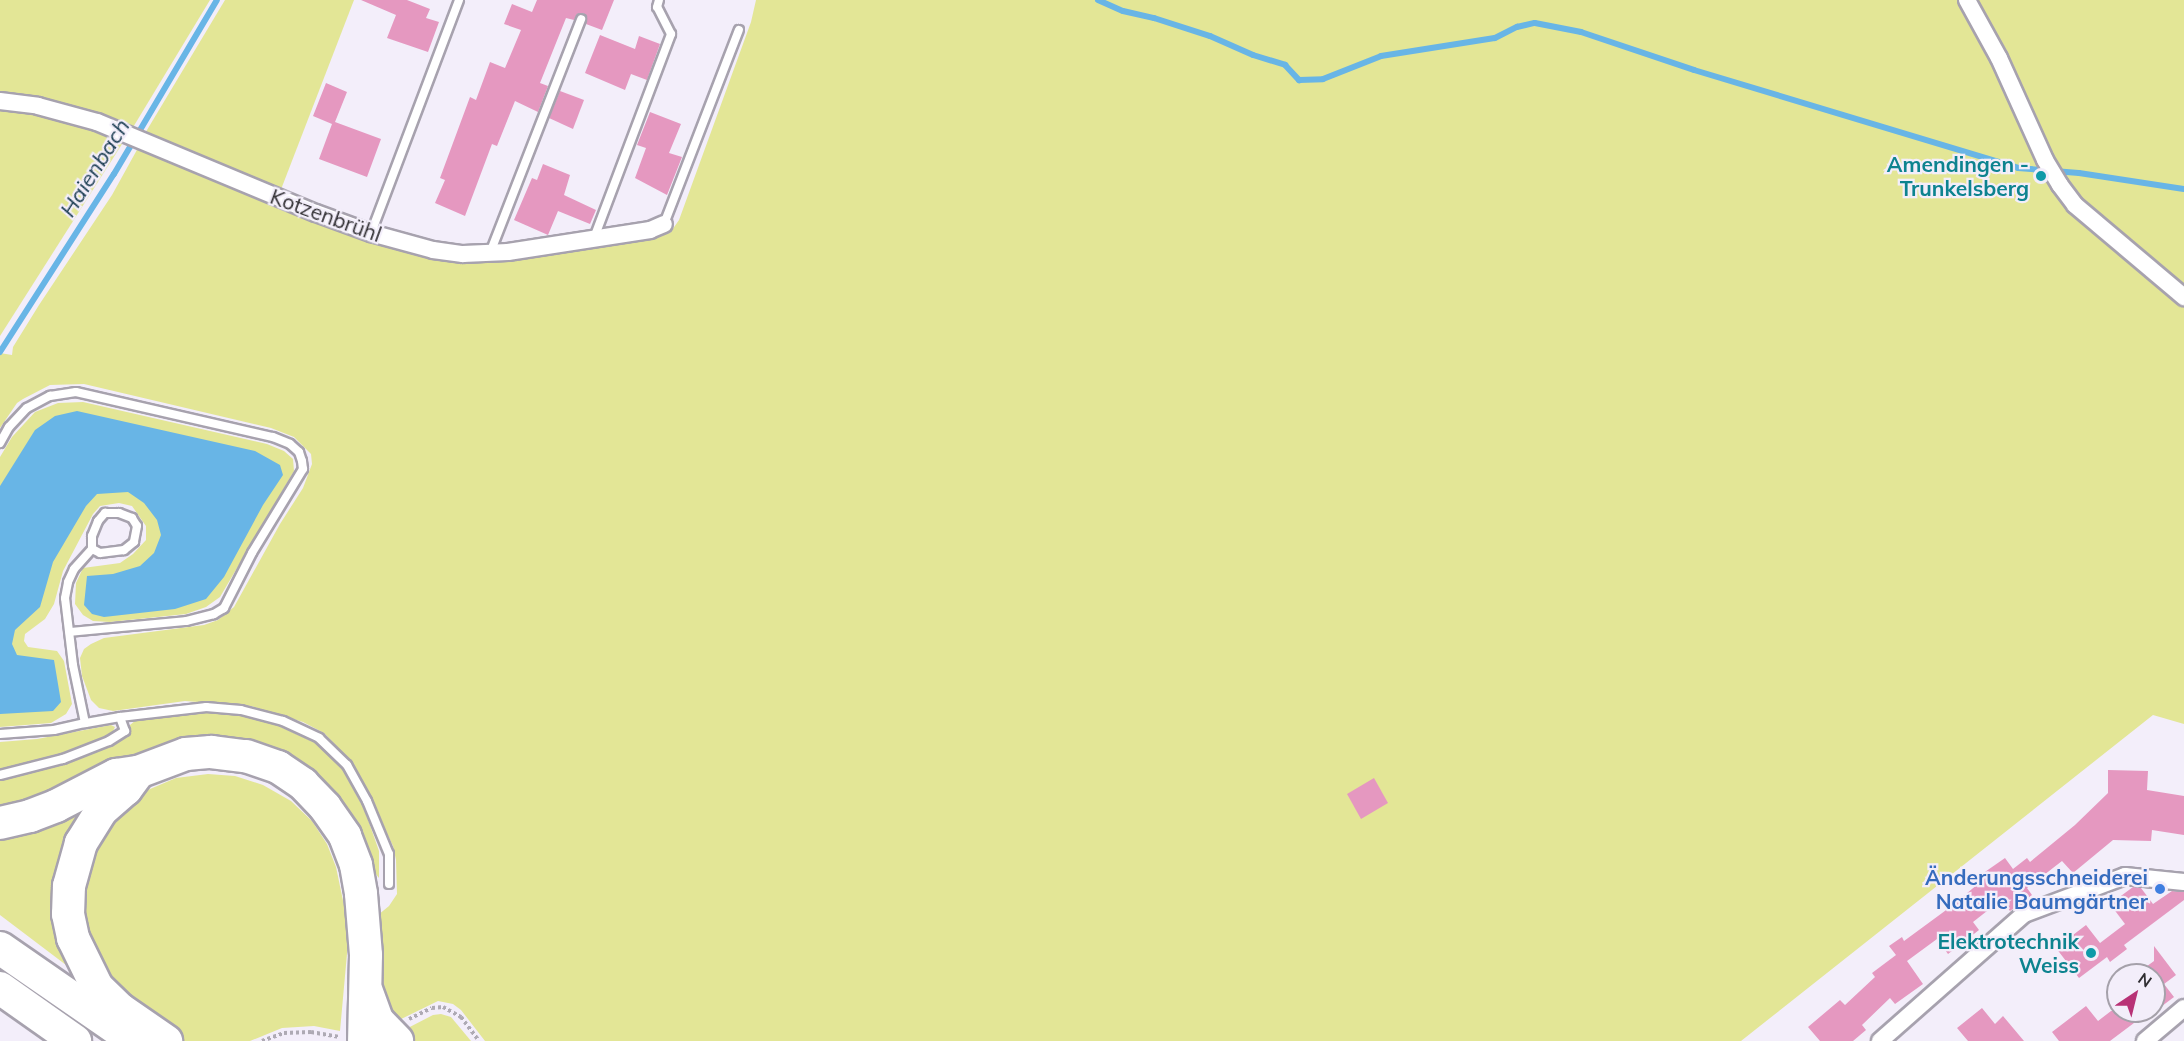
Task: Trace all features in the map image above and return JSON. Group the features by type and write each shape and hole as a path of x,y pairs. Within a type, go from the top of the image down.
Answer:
{"highway":[{"path":"0,823 30,816 56,806 116,775 138,772 186,754 211,752 246,756 278,767 303,784 326,807 345,836 356,865 361,894 365,989 364,1041"},
{"path":"138,772 126,789 101,811 81,843 69,886 68,914 73,938 97,987 121,1010 166,1041"},
{"path":"0,948 135,1041"},
{"path":"0,988 75,1041"},
{"path":"365,989 377,1020 397,1041"}],"street":[{"path":"1967,0 1999,58 2045,160 2060,185 2075,205 2184,297"},
{"name":"Kotzenbrühl","path":"0,101 66,113 145,142 371,233 452,253 490,254 650,230 664,224"},
{"path":"1880,1041 2024,914 2125,876 2184,882"},
{"path":"2145,1041 2184,1008"}],"lane":[{"path":"371,233 459,0"},
{"path":"594,238 671,34 657,7 659,0"},
{"path":"490,254 581,18"},
{"path":"664,224 739,30"},
{"path":"0,443 9,427 27,408 50,396 76,392 273,437 290,444 302,460 303,469 252,553 224,608 214,614 186,621 70,632"},
{"path":"85,723 73,665 65,598 68,582 74,568 92,549 92,536 98,521 105,513 132,518 137,526 134,542 124,550 100,553 92,549"},
{"path":"0,734 54,730 120,717 206,707 241,710 283,721 319,738 347,765 367,801 389,854 389,884"},
{"path":"0,775 16,773 63,759 109,741 125,731 120,717"}],"green space":[{"path":"0,0 210,0 132,129 0,96"},
{"path":"225,0 354,0 280,192 144,135"},
{"path":"756,0 1958,0 2066,206 2095,234 2184,307 2184,724 2153,715 1741,1041 485,1041 461,1010 453,1004 438,1001 393,1023 385,1001 381,976 378,915 389,906 397,894 396,860 393,846 365,787 344,754 324,733 303,722 251,706 185,701 113,711 99,708 91,700 82,676 80,658 84,649 104,638 204,625 218,620 234,607 280,524 303,488 312,464 311,454 294,437 271,428 84,384 50,385 23,399 17,403 0,428 0,353 12,355 13,347 112,195 138,148 454,260 506,260 670,233 679,220 751,22"},
{"path":"1977,0 2184,0 2184,287 2087,205 2071,187 2052,155 2007,51"},
{"path":"0,109 29,112 77,124 124,141 0,336"},
{"path":"83,402 267,444 284,451 293,459 294,471 220,597 206,607 186,614 110,622 93,621 83,615 75,604 76,583 83,568 120,563 133,554 146,540 146,526 132,506 119,503 100,506 93,514 63,571 54,604 45,619 25,634 24,641 28,647 57,651 64,661 72,704 66,714 51,723 0,727 0,457 12,437 35,412 58,403"},
{"path":"208,712 241,714 270,722 320,745 341,766 365,811 379,851 379,878 368,864 245,743 0,814 0,778 21,776 97,751 130,732 130,725 136,720"},
{"path":"111,725 115,727 112,733 73,750 0,769 0,742 37,739"},
{"path":"208,774 235,776 263,785 291,801 312,821 327,844 336,867 346,915 348,943 340,1031 314,1026 282,1028 250,1041 178,1041 125,1001 84,944 81,871 120,809 143,792 176,778"},
{"path":"101,798 75,831 70,968 0,915 0,839 39,830"},
{"path":"441,1014 451,1017 471,1041 412,1041 402,1031 433,1015"}],"water":[{"path":"77,411 255,451 280,465 283,475 263,505 224,577 206,599 175,609 104,617 92,614 84,605 87,576 113,574 140,566 154,553 161,535 157,520 144,503 128,492 97,494 86,506 53,562 40,607 15,630 12,644 17,655 54,660 61,702 53,711 0,714 0,486 35,430 55,416"}],"building":[{"path":"361,0 407,0 430,9 426,18 439,22 428,52 387,38 396,15"},
{"path":"537,0 614,0 602,30 586,24 587,17 583,13 577,14 574,20 566,18 540,83 548,86 538,112 515,101 497,146 492,144 465,216 435,203 445,180 440,178 470,97 476,100 490,62 505,68 521,30 504,24 512,4 532,12"},
{"path":"600,35 635,49 639,36 660,44 647,80 631,74 625,90 585,73"},
{"path":"326,83 347,92 335,122 381,139 367,177 319,159 332,124 313,116"},
{"path":"560,91 584,100 573,129 549,118"},
{"path":"650,112 681,124 669,153 682,157 667,195 635,178 646,148 637,145"},
{"path":"543,164 570,175 564,195 596,210 590,224 558,211 548,235 514,220 532,178 537,180"},
{"path":"2108,770 2148,771 2147,790 2184,796 2184,835 2152,830 2151,841 2113,840 2073,873 2062,861 2027,888 2032,895 2010,911 2001,900 1973,922 1979,930 1948,954 1937,939 1907,961 1923,984 1895,1004 1890,998 1862,1025 1866,1030 1853,1041 1820,1041 1808,1027 1840,1000 1845,1005 1875,977 1872,973 1896,955 1889,946 1902,937 1904,941 1953,905 1985,878 1982,874 2005,858 2013,869 2027,858 2030,862 2075,825 2108,793"},
{"path":"1374,778 1388,803 1361,819 1347,794"},
{"path":"2133,887 2141,888 2153,904 2172,891 2184,892 2184,900 2124,945 2127,949 2110,962 2107,957 2079,978 2056,948 2086,925 2100,943 2125,924 2110,904"},
{"path":"2154,946 2176,975 2166,982 2166,963 2151,963 2154,961"},
{"path":"2166,987 2174,997 2166,1003"},
{"path":"2086,1006 2098,1021 2106,1015 2106,1023 2134,1023 2110,1041 2059,1041 2052,1032"},
{"path":"1982,1008 1995,1024 2003,1016 2024,1041 1968,1041 1957,1028"}],"waterway":[{"name":"Haienbach","path":"0,352 114,174 217,0"},
{"path":"1098,0 1123,11 1154,18 1210,36 1253,55 1285,65 1299,80 1323,79 1381,56 1495,38 1517,27 1535,23 1581,32 1694,70 2018,168 2079,173 2184,189"}],"place":[{"name":"Amendingen - Trunkelsberg","path":"2041,176"},
{"name":"Änderungsschneiderei Natalie Baumgärtner","path":"2160,889"},
{"name":"Elektrotechnik Weiss","path":"2091,953"}]}
